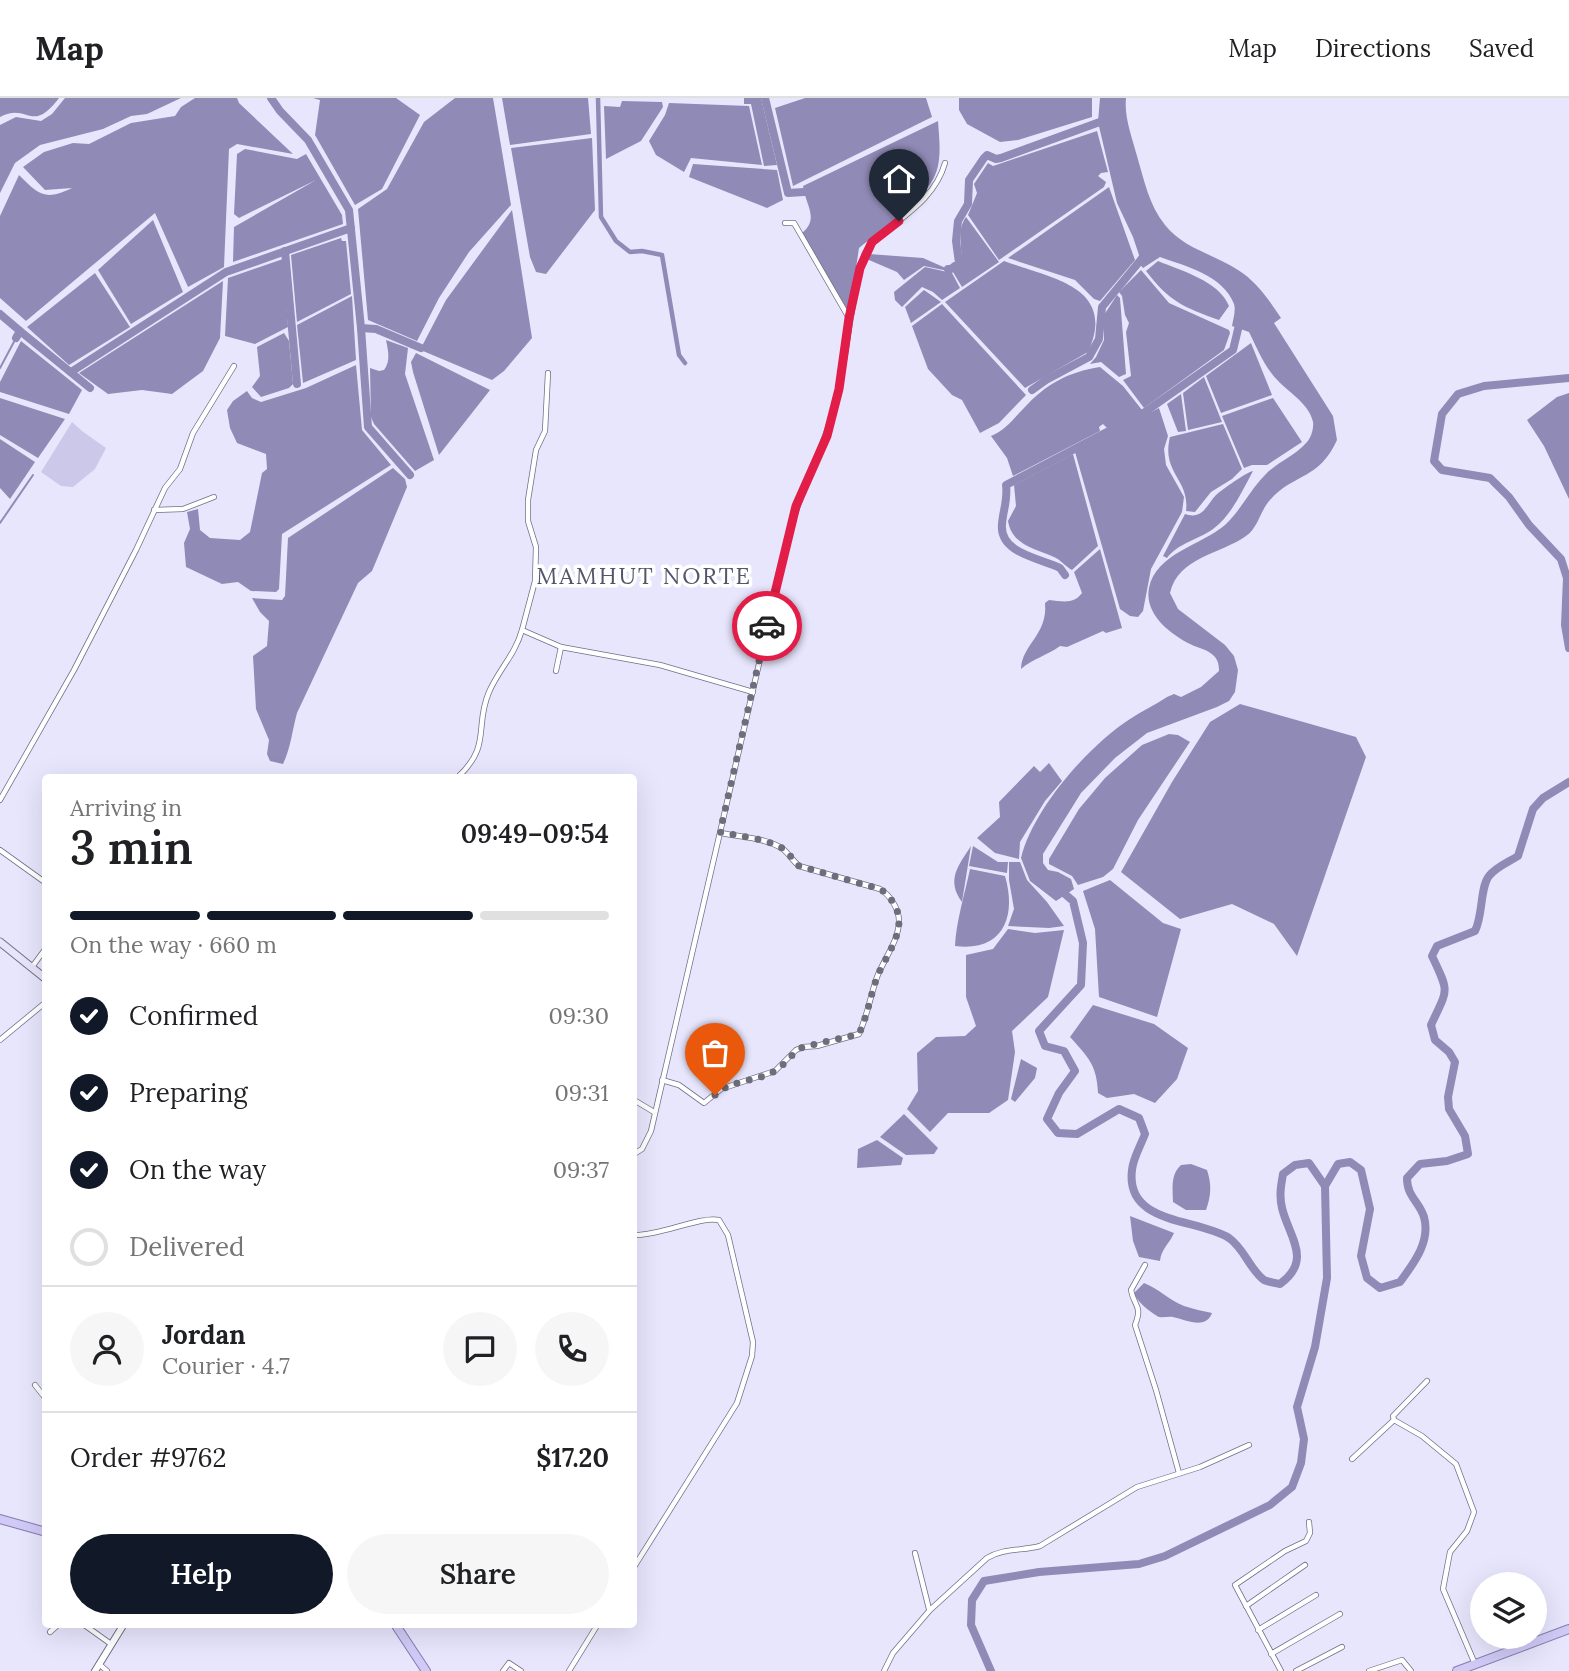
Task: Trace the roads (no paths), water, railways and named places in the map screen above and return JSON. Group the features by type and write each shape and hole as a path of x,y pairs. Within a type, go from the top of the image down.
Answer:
{"main road":[{"path":"0,942 42,976"},
{"path":"0,1519 42,1530"},
{"path":"398,1628 426,1671"},
{"path":"1457,1671 1569,1629"}],"street":[{"path":"637,1151 646,1142 662,1080 796,506 827,436 839,389 849,318 860,268 872,242 933,189 941,177 945,163"},
{"path":"785,223 794,223 849,318"},
{"path":"0,800 74,670 136,550 153,510 180,469 193,433 234,366"},
{"path":"461,774 476,757 487,696 496,677 517,648 535,581 536,547 527,521 528,500 536,450 545,431 548,373"},
{"path":"153,510 183,509 214,497"},
{"path":"522,630 561,647 660,665 753,692"},
{"path":"556,671 561,647"},
{"path":"662,1080 679,1085 704,1103 721,1089 775,1071 796,1050 859,1034 869,1014 874,987 895,938 899,921 897,910 888,894 880,889 799,866 785,850 766,842 720,832"},
{"path":"0,850 42,880"},
{"path":"31,968 42,953"},
{"path":"0,1040 42,1005"},
{"path":"637,1102 654,1112"},
{"path":"637,1235 671,1230 711,1218 719,1220 728,1236 753,1342 752,1356 737,1403 637,1562"},
{"path":"1145,1265 1131,1290 1138,1305 1139,1314 1135,1325 1179,1474"},
{"path":"1352,1459 1394,1420 1393,1416 1427,1381"},
{"path":"35,1385 42,1394"},
{"path":"1394,1420 1422,1436 1456,1464 1474,1512 1467,1531 1450,1552 1443,1590 1475,1664"},
{"path":"884,1671 893,1653 930,1610 996,1552 1040,1546 1127,1492 1199,1468 1249,1445"},
{"path":"1281,1671 1235,1585 1285,1550 1306,1541 1310,1533 1309,1522"},
{"path":"915,1553 930,1610"},
{"path":"1246,1606 1305,1566"},
{"path":"1258,1630 1316,1595"},
{"path":"1271,1654 1340,1614"},
{"path":"50,1632 54,1628"},
{"path":"89,1628 111,1644"},
{"path":"95,1671 121,1628"},
{"path":"569,1671 596,1628"},
{"path":"1296,1671 1342,1647"},
{"path":"1369,1671 1402,1660 1410,1671"},
{"path":"503,1671 509,1663 521,1671"},
{"path":"99,1664 107,1671"}],"waterway":[{"path":"271,98 308,140 349,210 368,427 410,475"},
{"path":"598,98 601,217 616,241 630,252 642,251 662,255 679,355 685,363"},
{"path":"765,98 788,193 804,192"},
{"path":"948,269 959,263 956,241 958,221 968,204 969,180 987,155 1001,158 1108,119"},
{"path":"71,372 226,272 351,228"},
{"path":"285,251 297,384"},
{"path":"1032,390 1089,357 1099,339 1102,307 1144,256"},
{"path":"0,314 20,331 16,338"},
{"path":"1065,575 1060,568 1022,553 1007,542 1002,524 1006,485 1145,412 1233,350 1240,321"},
{"path":"361,328 376,329 421,348"},
{"path":"20,331 90,388"},
{"path":"0,368 16,338"},
{"path":"1569,378 1484,386 1458,394 1442,414 1434,461 1442,470 1490,478 1561,559 1567,578 1565,625 1569,648"},
{"path":"0,523 33,475"},
{"path":"1325,1186 1338,1164 1350,1162 1361,1170 1370,1209 1361,1256 1367,1278 1380,1288 1400,1282 1423,1244 1426,1226 1422,1212 1409,1190 1407,1178 1420,1164 1447,1161 1468,1154 1465,1136 1449,1109 1448,1097 1455,1062 1449,1052 1435,1040 1431,1025 1445,991 1432,956 1437,946 1475,931 1484,887 1489,876 1518,856 1533,809 1543,798 1569,782"},
{"path":"991,1671 971,1625 972,1600 984,1581 1039,1572 1139,1564 1165,1556 1270,1505 1292,1487 1301,1463 1304,1439 1297,1407 1315,1347 1327,1278 1325,1186 1309,1163 1295,1165 1283,1174 1281,1203 1297,1257 1290,1275 1280,1284 1266,1281 1259,1276 1239,1247 1229,1238 1166,1217 1140,1201 1133,1188 1132,1170 1145,1134 1139,1118 1119,1109 1077,1134 1058,1133 1047,1119 1059,1093 1075,1071 1064,1051 1045,1046 1039,1031 1081,985 1083,943 1073,901 1058,888"}],"district":[{"name":"MAMHUT NORTE","path":"644,575"}]}
